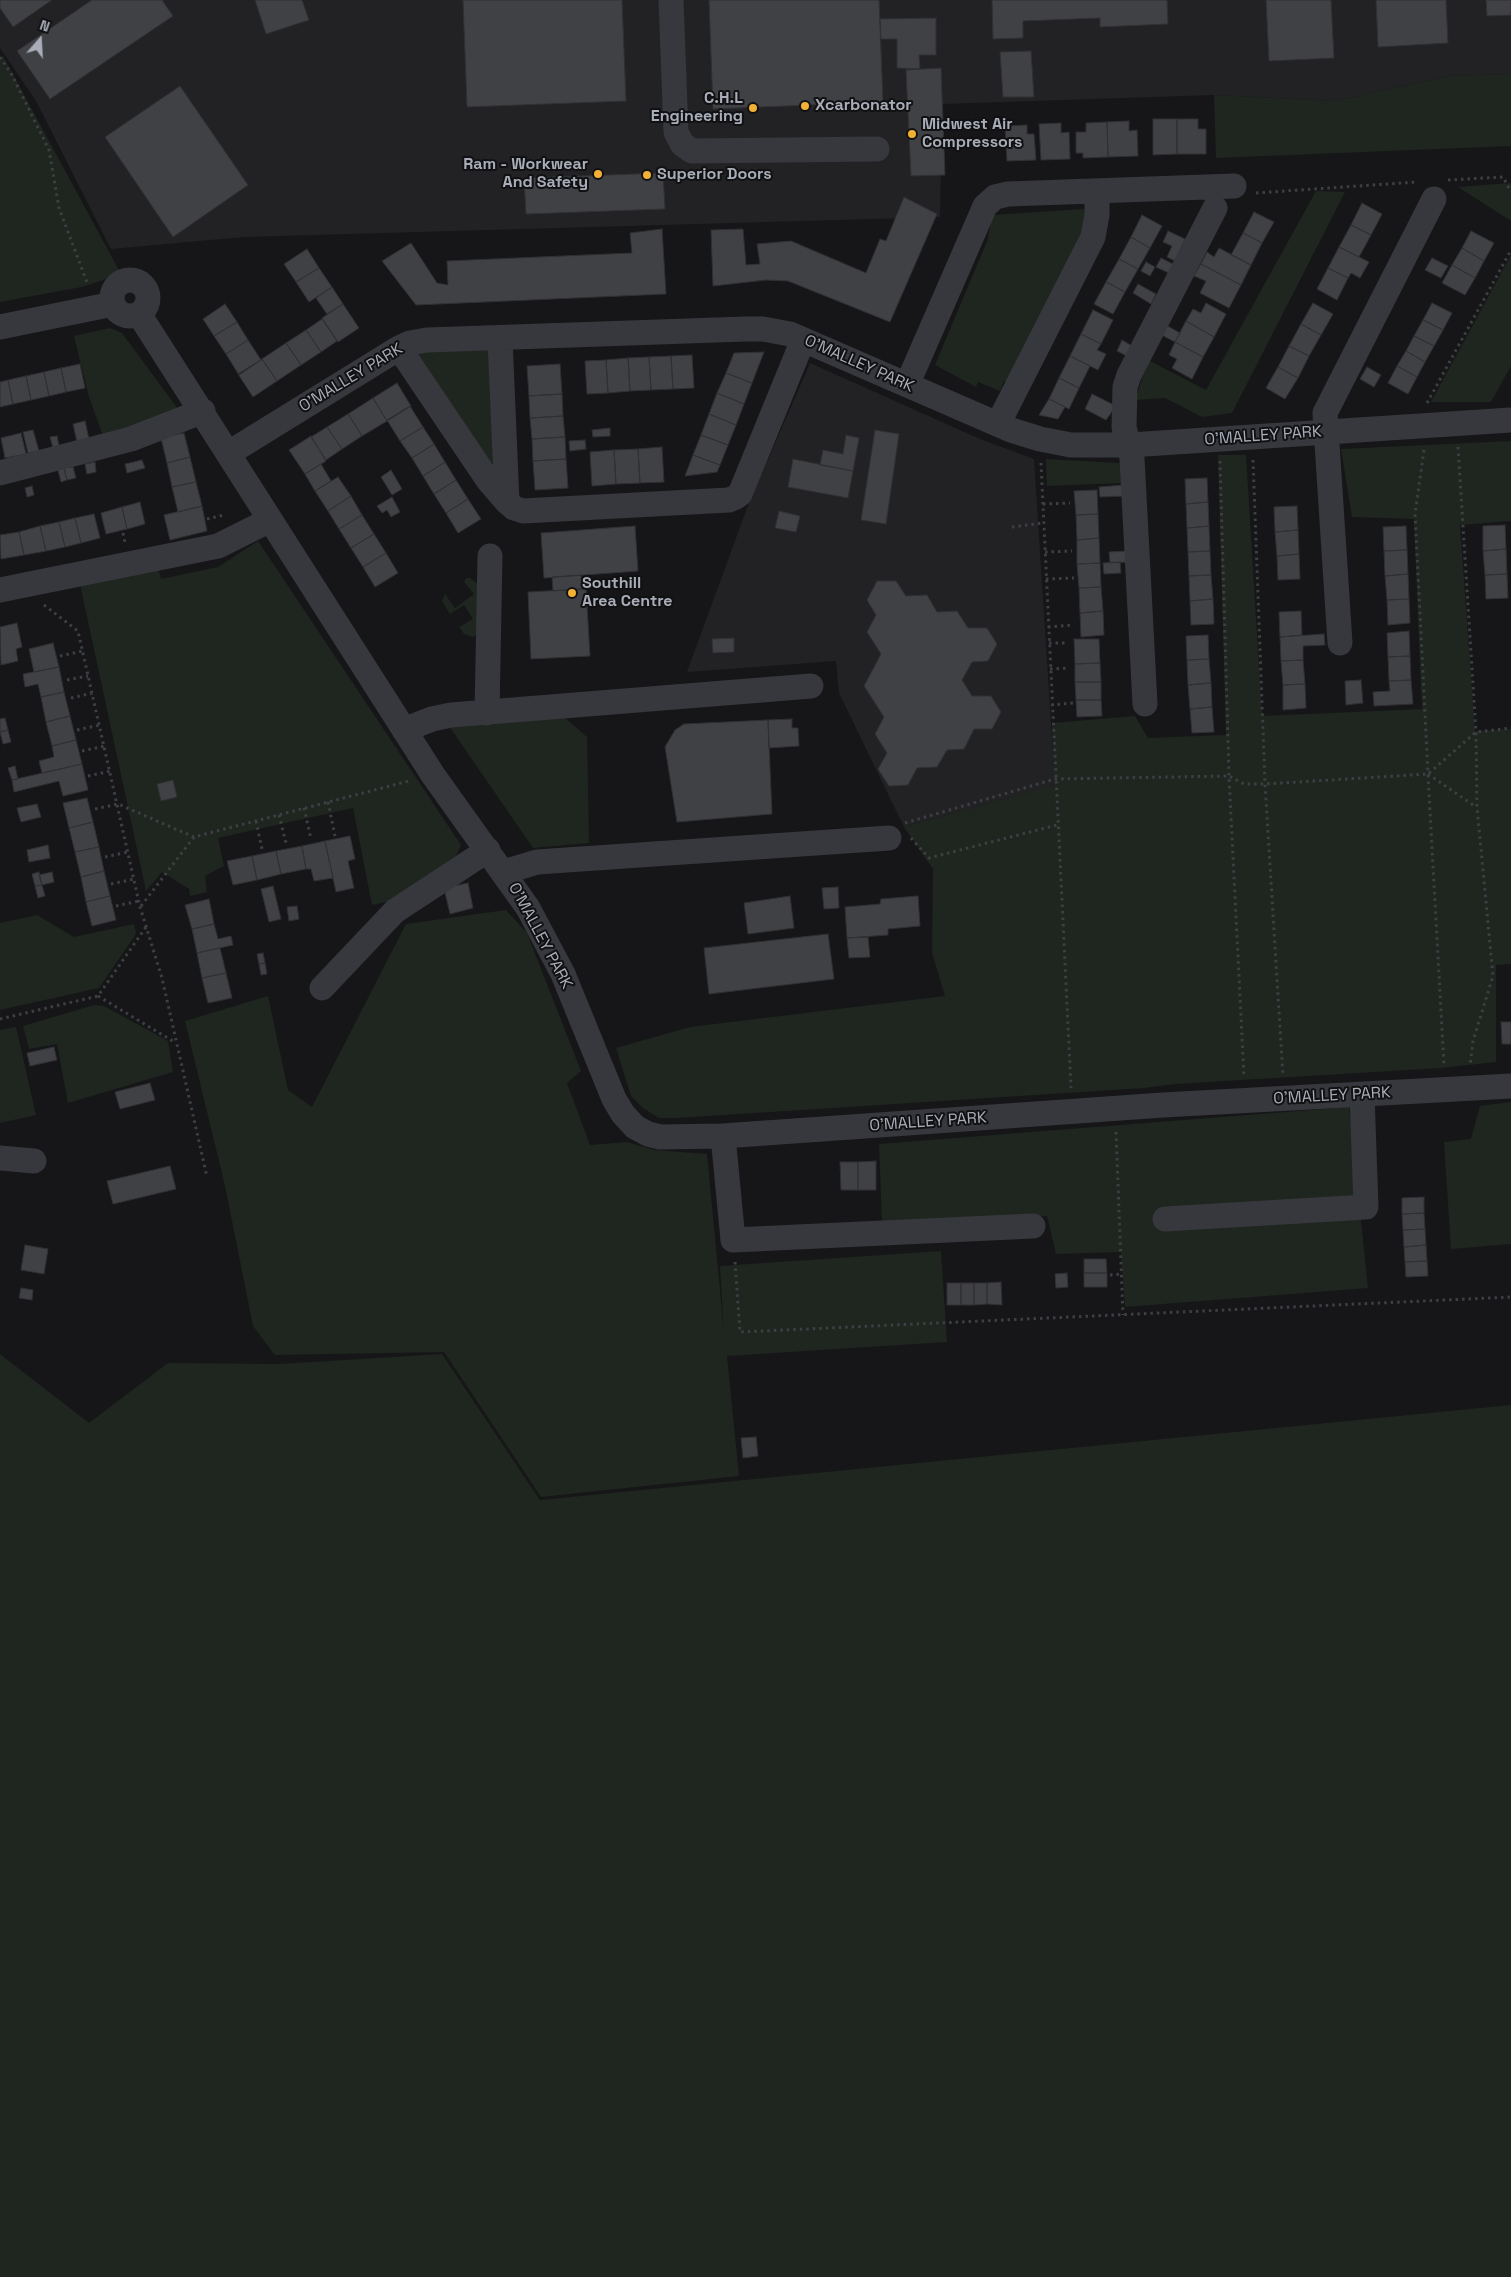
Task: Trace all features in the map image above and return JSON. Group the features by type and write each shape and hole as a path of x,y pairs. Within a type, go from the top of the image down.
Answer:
{"street":[{"path":"671,0 676,132 682,144 692,151 877,149"},
{"path":"907,385 985,206 995,197 1008,194 1234,186"},
{"path":"998,424 1093,237 1097,215 1097,192"},
{"path":"1340,643 1325,413 1434,199"},
{"path":"1145,704 1133,462 1124,427 1125,387 1129,375 1215,208"},
{"name":"O'MALLEY PARK","path":"0,327 113,304 113,292 120,282 126,280 139,282 147,291 149,297 146,307 139,314 203,411 270,520 433,775 528,908 563,974 590,1045 624,1114 635,1127 660,1137 723,1136 1115,1108 1511,1086"},
{"name":"O'MALLEY PARK","path":"229,453 399,348 427,340 763,329 790,334 998,424 1040,439 1071,445 1130,445 1511,420"},
{"path":"500,338 507,502"},
{"path":"399,348 488,480 507,502 514,508 523,511 729,500 736,497 740,494 803,340"},
{"path":"0,473 131,439 203,411"},
{"path":"10,588 218,546 270,520"},
{"path":"487,713 490,556"},
{"path":"404,730 441,716 811,686"},
{"path":"504,872 538,862 889,838"},
{"path":"322,988 395,911 488,850"},
{"path":"1165,1219 1366,1207 1362,1095"},
{"path":"723,1136 734,1240 1033,1226"},
{"path":"0,1158 34,1161"}],"path":[{"path":"0,57 12,74 49,150 59,208 90,290"},
{"path":"1456,424 1476,732 1477,807 1493,976 1456,1090"},
{"path":"1427,426 1415,514 1428,774 1456,1090"},
{"path":"1252,437 1265,784 1284,1098"},
{"path":"1040,439 1057,825 1073,1112"},
{"path":"1220,439 1229,776 1246,1100"},
{"path":"1042,504 1070,503"},
{"path":"1012,527 1043,523"},
{"path":"1045,552 1072,551"},
{"path":"1046,579 1074,578"},
{"path":"10,588 78,631 111,771 140,907 162,978 207,1177"},
{"path":"1048,627 1074,625"},
{"path":"1049,643 1067,643"},
{"path":"60,656 83,651"},
{"path":"1050,669 1069,668"},
{"path":"67,680 89,676"},
{"path":"71,698 92,693"},
{"path":"1052,705 1073,703"},
{"path":"77,730 100,725"},
{"path":"1428,774 1476,732 1511,728"},
{"path":"82,751 105,746"},
{"path":"88,776 111,771"},
{"path":"1057,825 929,858 899,824 1055,779 1229,776 1244,784 1265,784 1428,774 1477,807"},
{"path":"140,907 194,837 433,775"},
{"path":"328,802 335,836"},
{"path":"95,809 118,804 194,837"},
{"path":"304,808 311,839"},
{"path":"279,815 286,843"},
{"path":"256,821 262,849"},
{"path":"105,857 128,852"},
{"path":"111,884 134,879"},
{"path":"116,906 139,901"},
{"path":"0,1019 98,996 146,927"},
{"path":"98,996 177,1044"},
{"path":"1115,1108 1123,1316"},
{"path":"734,1240 740,1332 1511,1297"},
{"path":"1110,1275 1122,1274"}],"shaded area":[{"path":"0,0 1511,0 1511,74 1448,76 1335,101 1214,95 942,104 940,217 244,237 111,249 36,101 0,48"},
{"path":"3,56 121,274 82,287 0,302 0,58"},
{"path":"1511,74 1511,146 1216,158 1214,95 1335,101 1448,76"},
{"path":"1511,183 1511,221 1458,187"},
{"path":"1316,191 1345,192 1232,413 1202,417 1165,398 1135,400 1148,360 1206,390"},
{"path":"1084,209 1087,219 1084,232 1008,382 1004,381 1000,391 978,382 976,387 935,365 988,239 992,215"},
{"path":"1511,255 1511,366 1491,402 1431,402"},
{"path":"110,328 122,333 178,409 103,436 89,397 74,336"},
{"path":"489,348 497,458 493,463 487,464 418,356 421,350"},
{"path":"810,363 980,439 1034,459 1055,785 904,827 839,693 836,661 687,672 747,508"},
{"path":"1511,441 1511,521 1460,525 1475,731 1511,729 1511,964 1496,965 1496,1062 1441,1068 677,1118 659,1118 643,1108 631,1096 616,1048 690,1027 945,996 932,953 933,869 904,827 1054,785 1052,723 1135,716 1148,738 1226,735 1218,455 1246,455 1262,716 1422,709 1414,519 1352,517 1341,449"},
{"path":"1046,459 1121,463 1123,483 1047,486"},
{"path":"258,541 461,845 456,856 391,901 372,905 353,808 218,838 224,866 205,876 207,892 190,896 189,889 162,872 146,891 80,584 158,568 161,579 218,567"},
{"path":"466,578 470,578 479,585 479,633 473,637 464,634 459,627 473,619 464,605 450,614 442,601 445,594 455,608 474,594 464,582"},
{"path":"562,715 587,737 589,843 533,848 449,726"},
{"path":"506,910 527,933 581,1071 567,1083 590,1145 627,1142 654,1150 707,1154 724,1332 720,1266 941,1251 947,1342 727,1356 739,1476 541,1497 444,1352 275,1355 253,1326 225,1186 185,1021 268,996 288,1090 312,1107 406,924"},
{"path":"37,915 74,937 134,924 136,934 99,988 0,1010 0,923"},
{"path":"94,1005 104,1006 168,1041 173,1072 68,1103 57,1044 29,1049 23,1026"},
{"path":"16,1027 36,1115 0,1123 0,1030"},
{"path":"1511,1102 1511,1244 1451,1249 1444,1142 1471,1139 1480,1106"},
{"path":"1349,1107 1368,1288 1125,1307 1121,1252 1056,1254 1047,1216 882,1224 879,1144"},
{"path":"0,1354 89,1423 168,1363 279,1364 442,1354 540,1500 1511,1405 1511,2277 0,2277"}],"building":[{"path":"0,0 52,0 13,27 0,8"},
{"path":"92,0 162,0 173,16 50,99 17,51"},
{"path":"255,0 302,0 309,20 266,34"},
{"path":"463,0 622,0 626,101 467,107"},
{"path":"709,0 879,0 883,102 713,109"},
{"path":"992,0 1167,0 1168,24 1100,27 1100,18 1023,21 1023,38 993,39"},
{"path":"1266,0 1331,0 1334,58 1269,61"},
{"path":"1376,0 1446,0 1448,43 1378,47"},
{"path":"1486,0 1511,0 1511,15 1487,16"},
{"path":"936,18 936,55 919,55 920,69 897,68 897,39 881,39 880,19"},
{"path":"1031,51 1034,97 1003,97 1000,52"},
{"path":"941,68 945,175 911,176 906,70"},
{"path":"180,86 248,185 173,237 105,137"},
{"path":"1153,119 1177,119 1177,154 1153,155"},
{"path":"1177,119 1198,119 1198,129 1206,129 1206,154 1177,154"},
{"path":"1129,121 1129,131 1137,130 1138,156 1108,157 1107,122"},
{"path":"1107,122 1108,157 1083,158 1083,153 1076,153 1076,132 1086,132 1086,123"},
{"path":"1061,123 1061,133 1069,132 1070,159 1041,160 1039,124"},
{"path":"1027,125 1027,134 1034,134 1036,160 1007,161 1005,126"},
{"path":"663,173 665,209 526,214 524,178"},
{"path":"904,197 937,214 890,322 788,281 766,280 713,286 711,230 743,229 746,265 760,264 757,244 791,241 866,273 880,239 886,241"},
{"path":"1362,203 1382,214 1371,235 1351,225"},
{"path":"1254,212 1274,222 1262,243 1243,233"},
{"path":"1142,215 1162,226 1150,248 1131,237"},
{"path":"1351,225 1371,235 1359,257 1339,247"},
{"path":"662,229 666,294 416,305 382,261 411,243 437,283 448,285 447,261 632,253 630,233"},
{"path":"1168,231 1185,239 1175,261 1167,257 1172,246 1163,242"},
{"path":"1471,231 1494,243 1484,261 1462,248"},
{"path":"1243,233 1262,243 1251,265 1231,255"},
{"path":"1131,237 1150,248 1138,269 1119,259"},
{"path":"1339,247 1369,262 1360,278 1351,273 1348,278 1328,268"},
{"path":"1219,248 1251,265 1241,285 1201,264 1207,252 1214,257"},
{"path":"1462,248 1484,261 1475,278 1452,265"},
{"path":"307,249 319,268 296,282 284,264"},
{"path":"1161,258 1173,264 1169,273 1156,267"},
{"path":"1432,258 1448,266 1441,278 1425,270"},
{"path":"1119,259 1138,269 1125,292 1106,282"},
{"path":"1146,262 1155,267 1150,276 1141,271"},
{"path":"1201,264 1241,285 1229,308 1200,293 1206,281 1194,276"},
{"path":"1452,265 1475,278 1465,295 1442,283"},
{"path":"319,268 332,287 309,302 296,282"},
{"path":"1328,268 1348,278 1337,300 1317,289"},
{"path":"1106,282 1125,292 1113,314 1094,304"},
{"path":"1138,284 1156,294 1151,304 1133,293"},
{"path":"332,287 343,304 327,314 316,298"},
{"path":"1206,303 1226,314 1214,337 1186,321 1193,309 1201,313"},
{"path":"1313,303 1333,314 1321,335 1301,324"},
{"path":"1432,303 1452,313 1443,330 1423,320"},
{"path":"225,304 237,322 214,336 203,319"},
{"path":"343,304 359,328 338,342 322,318"},
{"path":"1093,310 1113,320 1101,344 1081,334"},
{"path":"322,319 337,341 321,352 306,330"},
{"path":"1423,320 1443,330 1434,346 1414,336"},
{"path":"1186,321 1214,337 1203,357 1175,342"},
{"path":"237,322 248,340 226,354 214,336"},
{"path":"1164,324 1180,333 1175,342 1158,333"},
{"path":"1301,324 1321,335 1309,356 1289,346"},
{"path":"306,330 321,352 301,365 286,343"},
{"path":"1081,334 1101,344 1097,350 1106,354 1098,370 1070,356"},
{"path":"1414,336 1434,346 1425,362 1406,351"},
{"path":"248,340 261,360 239,375 226,354"},
{"path":"1122,340 1132,346 1127,356 1117,351"},
{"path":"1175,342 1203,357 1192,379 1172,368 1177,359 1169,355"},
{"path":"286,343 301,365 277,381 262,359"},
{"path":"1289,346 1309,356 1298,378 1278,367"},
{"path":"1406,351 1425,362 1417,377 1397,366"},
{"path":"764,352 752,383 726,373 734,353"},
{"path":"692,355 694,388 673,389 671,356"},
{"path":"671,356 673,389 651,390 649,357"},
{"path":"1070,356 1090,366 1079,388 1059,378"},
{"path":"649,357 651,390 630,391 628,358"},
{"path":"628,358 630,391 608,393 606,360"},
{"path":"262,359 277,381 253,397 238,374"},
{"path":"606,360 608,393 587,394 585,361"},
{"path":"80,364 85,388 66,392 61,368"},
{"path":"560,364 562,394 529,396 527,366"},
{"path":"1397,366 1417,377 1408,394 1388,383"},
{"path":"1278,367 1298,378 1285,399 1266,388"},
{"path":"1367,367 1381,375 1374,387 1360,379"},
{"path":"61,368 66,392 49,396 44,372"},
{"path":"44,372 49,396 31,400 26,376"},
{"path":"726,373 752,383 744,404 717,393"},
{"path":"26,376 31,400 13,404 8,380"},
{"path":"1059,378 1079,388 1069,409 1049,399"},
{"path":"8,380 13,404 0,407 0,382"},
{"path":"397,383 411,406 387,421 373,398"},
{"path":"717,393 744,404 736,425 709,414"},
{"path":"562,394 563,416 530,418 529,396"},
{"path":"1092,394 1116,406 1106,420 1085,409"},
{"path":"373,398 387,421 362,436 348,414"},
{"path":"1049,399 1065,407 1058,419 1039,415"},
{"path":"410,406 423,427 400,441 387,420"},
{"path":"348,414 362,436 342,449 327,427"},
{"path":"709,414 736,425 728,445 701,435"},
{"path":"563,416 565,437 532,439 530,418"},
{"path":"85,421 89,439 77,442 73,424"},
{"path":"327,427 342,449 326,460 311,437"},
{"path":"423,427 434,444 412,458 400,441"},
{"path":"610,428 610,436 593,437 592,430"},
{"path":"33,430 39,451 28,453 23,432"},
{"path":"875,430 899,434 886,524 861,520"},
{"path":"21,433 26,454 5,458 1,438"},
{"path":"184,433 190,457 167,463 161,438"},
{"path":"701,435 728,445 720,465 693,455"},
{"path":"846,435 859,438 853,471 820,465 823,450 843,454"},
{"path":"57,436 59,446 53,448 50,437"},
{"path":"311,436 326,461 305,474 289,450"},
{"path":"565,437 566,459 533,461 532,439"},
{"path":"585,440 586,449 570,451 569,441"},
{"path":"434,444 445,462 423,476 412,458"},
{"path":"662,447 664,482 640,483 638,449"},
{"path":"638,449 640,483 616,484 614,450"},
{"path":"614,450 616,484 592,486 590,452"},
{"path":"693,455 720,465 717,472 685,476"},
{"path":"190,457 196,482 172,487 167,463"},
{"path":"566,459 568,488 535,490 533,461"},
{"path":"793,459 853,471 848,498 788,487"},
{"path":"142,460 145,468 127,473 125,464"},
{"path":"95,462 96,472 87,474 85,464"},
{"path":"445,462 456,480 434,494 423,476"},
{"path":"321,464 331,481 315,491 305,474"},
{"path":"73,467 76,478 67,480 64,468"},
{"path":"64,468 67,480 61,482 58,470"},
{"path":"391,470 402,489 392,495 381,477"},
{"path":"338,477 351,496 328,511 315,491"},
{"path":"1207,478 1208,502 1186,504 1185,479"},
{"path":"456,480 468,499 446,513 434,494"},
{"path":"196,482 202,506 178,512 172,487"},
{"path":"1124,485 1124,496 1100,497 1099,487"},
{"path":"32,486 34,495 27,497 25,488"},
{"path":"1097,490 1098,514 1076,515 1074,491"},
{"path":"351,496 362,515 339,529 328,511"},
{"path":"392,497 400,512 391,517 387,510 382,513 377,506"},
{"path":"468,499 481,519 458,533 446,513"},
{"path":"140,502 145,524 127,529 122,507"},
{"path":"1208,502 1209,526 1187,528 1186,504"},
{"path":"202,506 207,531 170,540 164,515"},
{"path":"1297,506 1298,530 1275,532 1274,507"},
{"path":"122,507 127,529 106,534 101,513"},
{"path":"779,511 800,516 796,532 775,528"},
{"path":"94,514 100,538 81,543 75,518"},
{"path":"1098,514 1099,538 1077,540 1076,515"},
{"path":"362,515 374,534 351,548 339,529"},
{"path":"75,518 81,543 65,547 59,522"},
{"path":"59,522 65,547 46,551 40,526"},
{"path":"1505,525 1506,549 1483,551 1483,526"},
{"path":"40,526 46,551 24,555 19,532"},
{"path":"635,526 638,571 544,578 541,533"},
{"path":"1209,526 1210,551 1188,552 1187,528"},
{"path":"1406,526 1407,550 1384,551 1383,527"},
{"path":"1298,530 1299,554 1277,556 1275,532"},
{"path":"19,532 24,555 1,559 0,535"},
{"path":"374,534 386,553 363,567 351,548"},
{"path":"1099,538 1100,563 1077,564 1077,540"},
{"path":"1506,549 1507,574 1485,575 1483,551"},
{"path":"1407,550 1408,574 1385,576 1384,551"},
{"path":"1127,551 1127,562 1110,563 1109,552"},
{"path":"1210,551 1211,575 1189,576 1188,552"},
{"path":"386,553 398,573 375,587 363,567"},
{"path":"1299,554 1300,579 1278,580 1277,556"},
{"path":"1120,562 1121,573 1104,574 1103,563"},
{"path":"1100,563 1101,587 1079,588 1077,564"},
{"path":"1408,574 1409,599 1387,600 1385,576"},
{"path":"1507,574 1508,598 1486,599 1485,575"},
{"path":"581,575 582,589 553,591 552,577"},
{"path":"1211,575 1213,599 1190,601 1189,576"},
{"path":"877,581 896,581 906,596 927,595 937,612 957,611 968,628 987,628 997,644 988,661 972,662 962,680 972,696 991,696 1001,712 992,729 974,729 964,749 947,750 937,767 917,768 908,785 889,786 878,769 887,753 875,734 884,717 864,686 881,654 867,632 876,615 867,600"},
{"path":"1101,587 1103,611 1080,613 1079,588"},
{"path":"586,589 590,656 531,659 528,592"},
{"path":"1213,599 1214,624 1191,625 1190,601"},
{"path":"1409,599 1410,623 1388,625 1387,600"},
{"path":"1103,611 1104,635 1081,637 1080,613"},
{"path":"1301,611 1302,635 1280,637 1279,612"},
{"path":"17,623 22,647 16,649 18,661 1,665 0,627"},
{"path":"1409,631 1410,656 1388,657 1387,633"},
{"path":"1324,634 1325,645 1303,646 1303,660 1281,661 1280,637"},
{"path":"1208,635 1209,659 1187,660 1186,636"},
{"path":"734,638 734,652 713,653 712,639"},
{"path":"1074,639 1099,639 1100,663 1075,664"},
{"path":"53,643 59,667 34,672 29,649"},
{"path":"1410,656 1411,680 1389,681 1388,657"},
{"path":"1209,659 1211,683 1188,685 1187,660"},
{"path":"1303,660 1305,684 1283,685 1281,661"},
{"path":"1100,663 1101,682 1075,682 1075,664"},
{"path":"59,667 64,692 41,697 38,684 25,687 23,674"},
{"path":"1361,680 1363,703 1346,705 1345,681"},
{"path":"1411,680 1413,704 1374,706 1373,692 1390,691 1389,681"},
{"path":"1075,682 1101,682 1101,700 1076,700"},
{"path":"1211,683 1212,707 1190,709 1188,685"},
{"path":"1305,684 1306,708 1283,710 1283,685"},
{"path":"64,692 70,716 46,722 41,697"},
{"path":"1076,700 1101,700 1102,716 1077,717"},
{"path":"1212,707 1214,732 1192,733 1190,709"},
{"path":"70,716 76,740 52,746 46,722"},
{"path":"5,718 8,730 0,732 0,719"},
{"path":"792,719 792,728 798,728 799,746 769,748 768,720"},
{"path":"768,720 772,814 677,822 665,747 675,730 684,724"},
{"path":"8,730 11,742 3,744 0,732"},
{"path":"76,740 82,764 42,773 39,761 54,757 52,746"},
{"path":"82,764 88,790 63,796 59,781 14,792 12,780"},
{"path":"15,766 18,779 12,780 8,768"},
{"path":"173,780 177,797 161,801 157,784"},
{"path":"87,798 93,822 69,828 63,803"},
{"path":"37,804 41,817 21,822 17,808"},
{"path":"93,822 99,847 75,852 69,828"},
{"path":"350,836 355,859 348,861 354,888 336,892 325,841"},
{"path":"325,841 333,878 314,881 311,869 306,869 302,846"},
{"path":"48,845 50,858 29,862 27,850"},
{"path":"302,846 306,869 281,874 276,851"},
{"path":"99,847 104,871 81,877 75,852"},
{"path":"276,851 281,874 257,880 252,856"},
{"path":"252,856 257,880 233,885 227,861"},
{"path":"104,871 110,896 86,902 81,877"},
{"path":"39,872 42,885 35,886 32,874"},
{"path":"52,872 54,882 42,885 39,875"},
{"path":"468,883 473,908 450,914 444,888"},
{"path":"42,885 45,896 38,898 35,886"},
{"path":"273,886 281,919 269,922 261,889"},
{"path":"838,887 839,908 824,909 822,888"},
{"path":"110,896 116,920 92,926 86,902"},
{"path":"790,896 794,928 748,934 744,903"},
{"path":"918,896 920,926 888,929 888,935 847,938 845,907 880,904 881,899"},
{"path":"209,899 214,924 192,929 185,905"},
{"path":"297,906 299,919 289,921 287,907"},
{"path":"214,924 218,939 231,936 233,945 197,953 192,929"},
{"path":"828,934 834,979 709,994 704,948"},
{"path":"868,937 870,957 849,958 847,938"},
{"path":"220,948 226,973 202,978 197,953"},
{"path":"263,953 265,963 259,964 257,954"},
{"path":"265,963 267,974 261,975 259,964"},
{"path":"226,973 232,998 208,1003 202,978"},
{"path":"1501,1022 1511,1022 1511,1044 1502,1044"},
{"path":"54,1047 57,1060 30,1066 27,1053"},
{"path":"150,1083 155,1100 120,1109 115,1092"},
{"path":"876,1161 876,1190 858,1190 858,1162"},
{"path":"840,1162 858,1162 858,1190 841,1190"},
{"path":"170,1166 176,1189 113,1204 107,1181"},
{"path":"1424,1197 1424,1213 1402,1214 1402,1198"},
{"path":"1424,1213 1425,1229 1403,1230 1402,1214"},
{"path":"1425,1229 1426,1245 1404,1247 1403,1230"},
{"path":"25,1245 48,1249 44,1274 21,1270"},
{"path":"1426,1245 1427,1261 1405,1262 1404,1247"},
{"path":"1084,1259 1106,1259 1107,1273 1084,1273"},
{"path":"1427,1261 1428,1276 1406,1277 1405,1262"},
{"path":"1067,1273 1068,1287 1056,1288 1055,1274"},
{"path":"1084,1273 1107,1273 1107,1287 1084,1287"},
{"path":"1001,1282 1002,1305 987,1304 987,1283"},
{"path":"947,1283 961,1283 961,1305 947,1305"},
{"path":"961,1283 974,1283 974,1305 961,1305"},
{"path":"974,1283 987,1283 987,1304 974,1305"},
{"path":"21,1288 33,1290 32,1300 19,1298"},
{"path":"756,1437 758,1456 743,1458 741,1438"}],"place":[{"name":"Xcarbonator","path":"805,106"},
{"name":"C.H.L Engineering","path":"753,108"},
{"name":"Midwest Air Compressors","path":"912,134"},
{"name":"Ram - Workwear And Safety","path":"598,174"},
{"name":"Superior Doors","path":"647,175"},
{"name":"Southill Area Centre","path":"572,593"}]}
